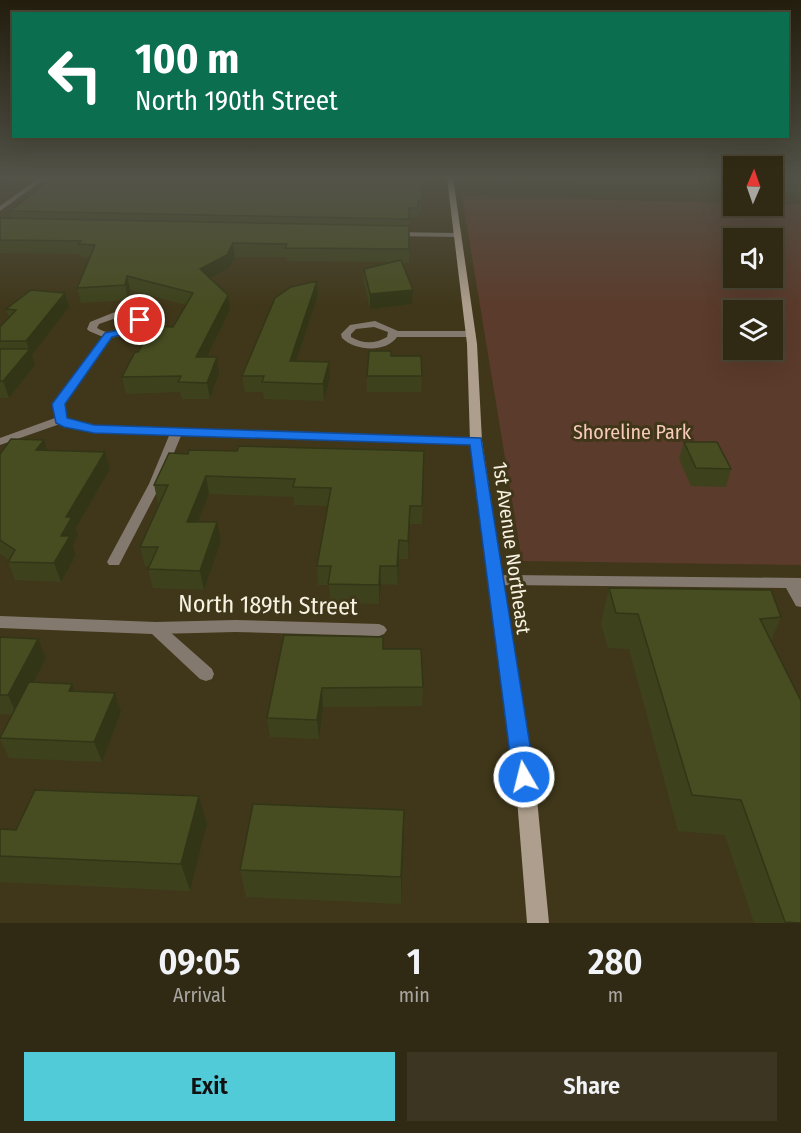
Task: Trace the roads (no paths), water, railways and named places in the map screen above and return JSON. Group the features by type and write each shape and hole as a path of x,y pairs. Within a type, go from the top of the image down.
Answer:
{"street":[{"name":"1st Avenue Northeast","path":"456,221 471,334 476,441 527,799 538,923"},
{"path":"388,234 458,235"},
{"path":"394,334 471,334"},
{"path":"61,420 58,404 108,335"},
{"path":"0,442 61,420 94,429 476,441"},
{"path":"114,562 155,484 177,431"},
{"path":"496,580 796,583 801,602"},
{"name":"North 189th Street","path":"0,622 156,628 235,626 379,630"},
{"name":"North 189th Street","path":"156,628 206,674"}],"park label":[{"name":"Shoreline Park","path":"632,432"}]}
